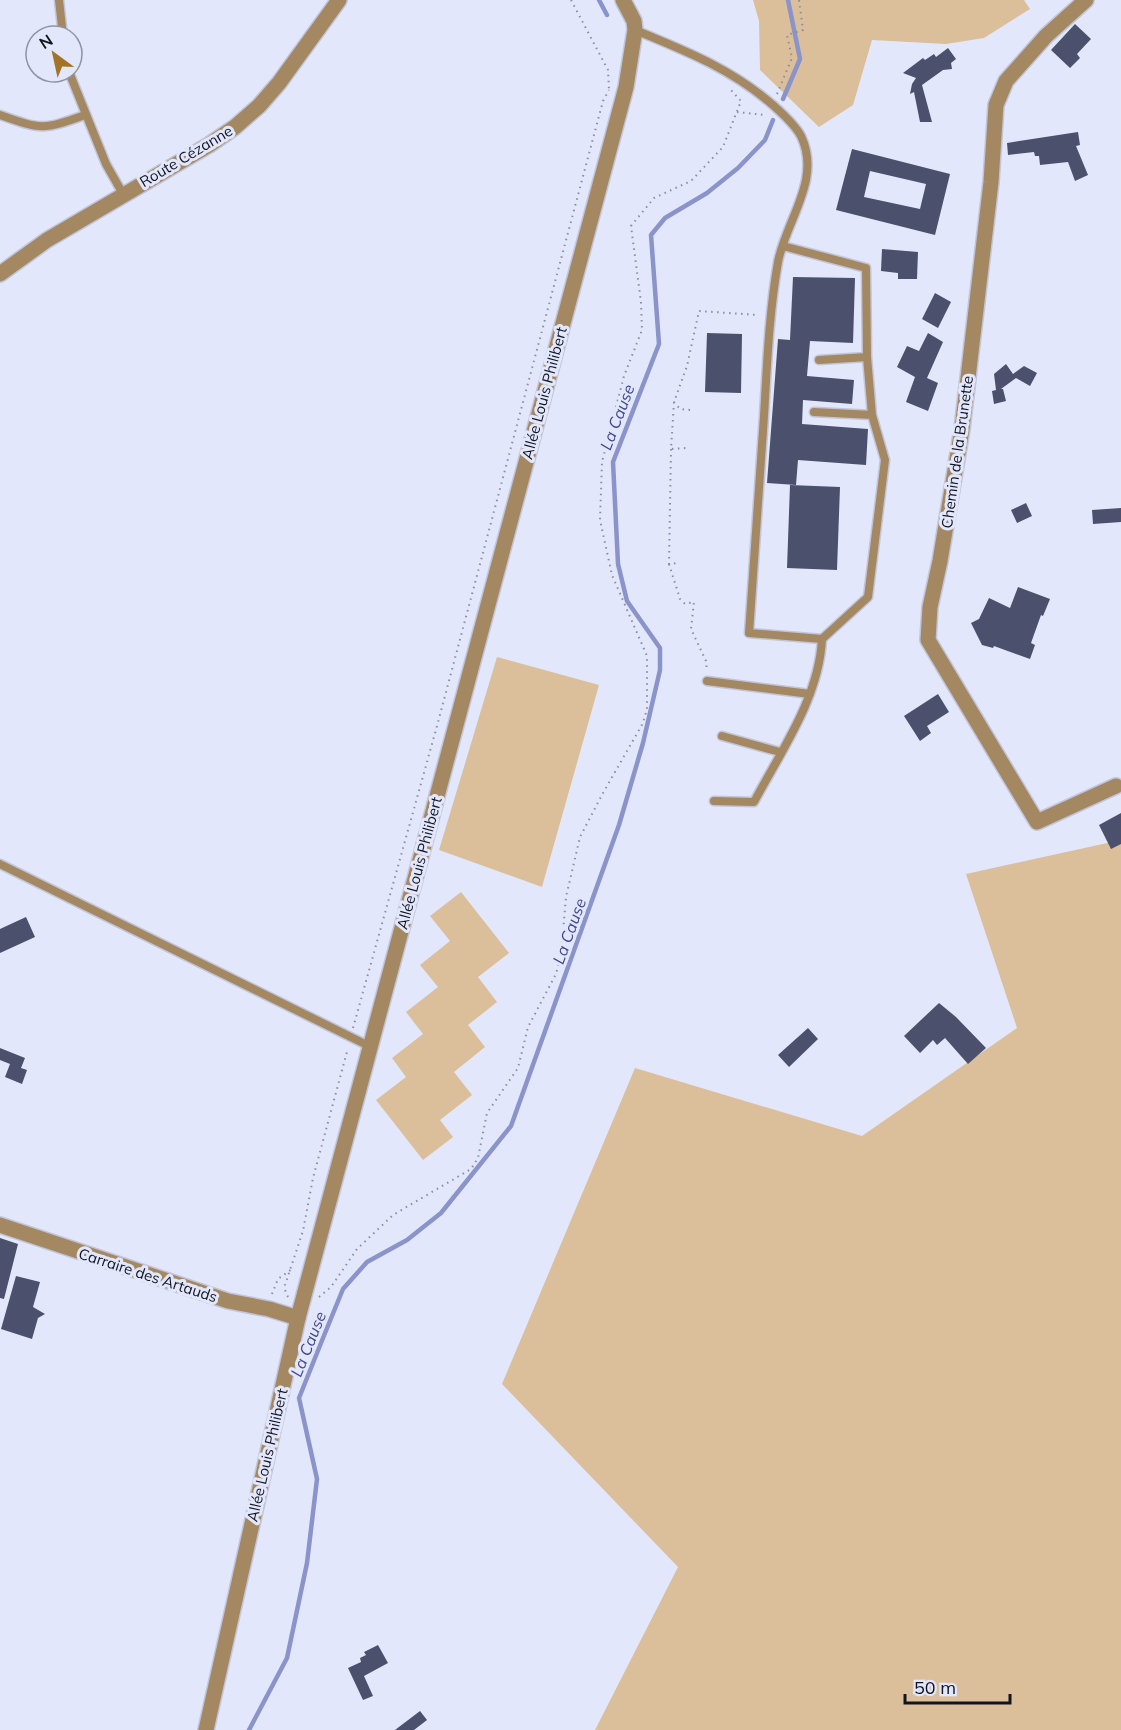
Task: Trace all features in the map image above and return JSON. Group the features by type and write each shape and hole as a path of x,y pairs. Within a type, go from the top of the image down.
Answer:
{"street":[{"name":"Route Cézanne","path":"0,274 32,250 215,141 247,117 279,83 339,0"},
{"path":"623,0 634,21 635,30"},
{"name":"Chemin de la Brunette","path":"1086,0 1046,36 1006,81 996,105 991,182 962,429 930,607 928,640 1037,822 1116,786"},
{"name":"Allée Louis Philibert","path":"206,1730 294,1316 370,1047 626,87 635,30"},
{"name":"Carraire des Artauds","path":"0,1225 219,1298 294,1316"}],"lane":[{"path":"59,0 62,24"},
{"path":"635,30 705,59 761,94 782,113 800,135 807,159 807,175 805,188 783,246 776,275 770,320 749,633 822,639"},
{"path":"73,84 106,164 123,194"},
{"path":"0,115 39,128 50,127 85,115"},
{"path":"714,801 754,802 807,703 821,659 822,639 868,597 885,460 872,415 867,357 866,268 783,246"},
{"path":"819,360 867,357"},
{"path":"814,412 872,415"},
{"path":"707,681 810,694"},
{"path":"722,736 780,752"},
{"path":"0,864 370,1047"}],"path":[{"path":"571,0 608,70 609,91"},
{"path":"777,94 792,58 787,35 803,30 799,0"},
{"path":"319,1297 331,1287 357,1250 393,1215 471,1169 478,1158 487,1113 518,1068 528,1027 556,974 561,955 566,897 580,837 643,723 647,709 647,656 612,575 600,520 602,462 624,376 642,330 641,302 631,226 654,198 691,181 723,147 741,101 727,84"},
{"path":"294,1316 285,1290 303,1231 313,1178 437,726 603,101 609,91 616,87 626,87"},
{"path":"737,112 768,115"},
{"path":"707,681 706,661 691,629 694,602 685,604 680,599 669,564 674,402 687,366 699,311 758,314 759,320 770,320"},
{"path":"674,402 680,410 690,410"},
{"path":"671,449 687,448"},
{"path":"669,564 678,564"},
{"path":"269,1309 274,1284 292,1269"}],"shaded area":[{"path":"753,0 1024,0 1030,9 984,38 946,44 872,40 853,105 819,127 760,70 759,21"},
{"path":"497,657 599,685 542,887 439,850"},
{"path":"1121,840 1121,1730 595,1730 678,1567 502,1384 635,1068 862,1136 1017,1028 966,874"},
{"path":"461,892 509,953 478,977 497,1002 468,1025 485,1047 454,1072 472,1095 440,1120 453,1137 423,1160 376,1100 406,1077 392,1058 423,1034 406,1012 438,987 420,965 450,941 430,916"}],"building":[{"path":"1075,24 1091,39 1077,54 1080,58 1070,68 1051,50"},
{"path":"948,48 956,59 951,63 952,69 943,70 922,85 932,122 920,122 914,92 910,94 916,78 903,73 923,58 925,60 934,54 936,57"},
{"path":"1078,132 1080,145 1076,146 1088,175 1075,181 1068,162 1040,165 1039,156 1035,156 1034,152 1008,155 1007,143"},
{"path":"852,149 950,174 935,235 836,210","holes":["870,171 926,184 920,209 864,197"]},
{"path":"882,249 918,252 917,279 898,279 898,273 881,271"},
{"path":"793,277 855,278 853,343 810,341 807,376 854,380 852,404 803,400 802,424 868,429 866,465 798,460 796,485 767,483 778,339 790,340"},
{"path":"935,293 951,302 938,328 922,319"},
{"path":"707,333 742,334 741,393 705,392"},
{"path":"928,333 943,342 927,378 938,383 928,411 906,402 915,377 897,367 907,346 919,351"},
{"path":"1006,364 1013,374 1024,366 1037,373 1030,386 1016,378 1001,389 1003,389 1006,401 994,404 992,391 996,390 994,374"},
{"path":"790,485 840,487 837,570 787,568"},
{"path":"1026,503 1032,516 1017,523 1011,510"},
{"path":"1121,508 1121,522 1093,524 1092,510"},
{"path":"1018,587 1050,599 1043,616 1041,615 1031,643 1035,645 1030,659 994,646 993,648 982,645 971,623 979,619 989,598 1010,608"},
{"path":"938,694 949,712 927,726 931,733 920,741 904,716"},
{"path":"1121,813 1121,844 1111,849 1099,825"},
{"path":"26,917 35,937 0,953 0,929"},
{"path":"939,1003 986,1048 968,1064 945,1038 937,1045 933,1040 920,1053 904,1036"},
{"path":"808,1028 818,1039 789,1067 778,1055"},
{"path":"0,1048 25,1058 21,1068 27,1070 22,1084 5,1077 10,1064 0,1060"},
{"path":"0,1238 18,1244 4,1299 0,1298"},
{"path":"16,1276 40,1282 33,1307 45,1314 38,1318 32,1339 1,1329"},
{"path":"378,1645 388,1663 364,1676 373,1696 363,1700 348,1668 361,1662 360,1658 366,1655 364,1652"},
{"path":"420,1711 427,1720 414,1730 395,1730"}],"waterway":[{"path":"599,0 607,15"},
{"name":"La Cause","path":"783,99 800,59 788,0"},
{"name":"La Cause","path":"249,1730 287,1658 307,1563 317,1479 299,1398 343,1289 367,1262 407,1240 441,1213 511,1126 619,825 643,743 660,670 660,648 627,601 618,564 613,462 659,344 651,235 665,218 707,193 738,168 765,140 773,120"}]}
